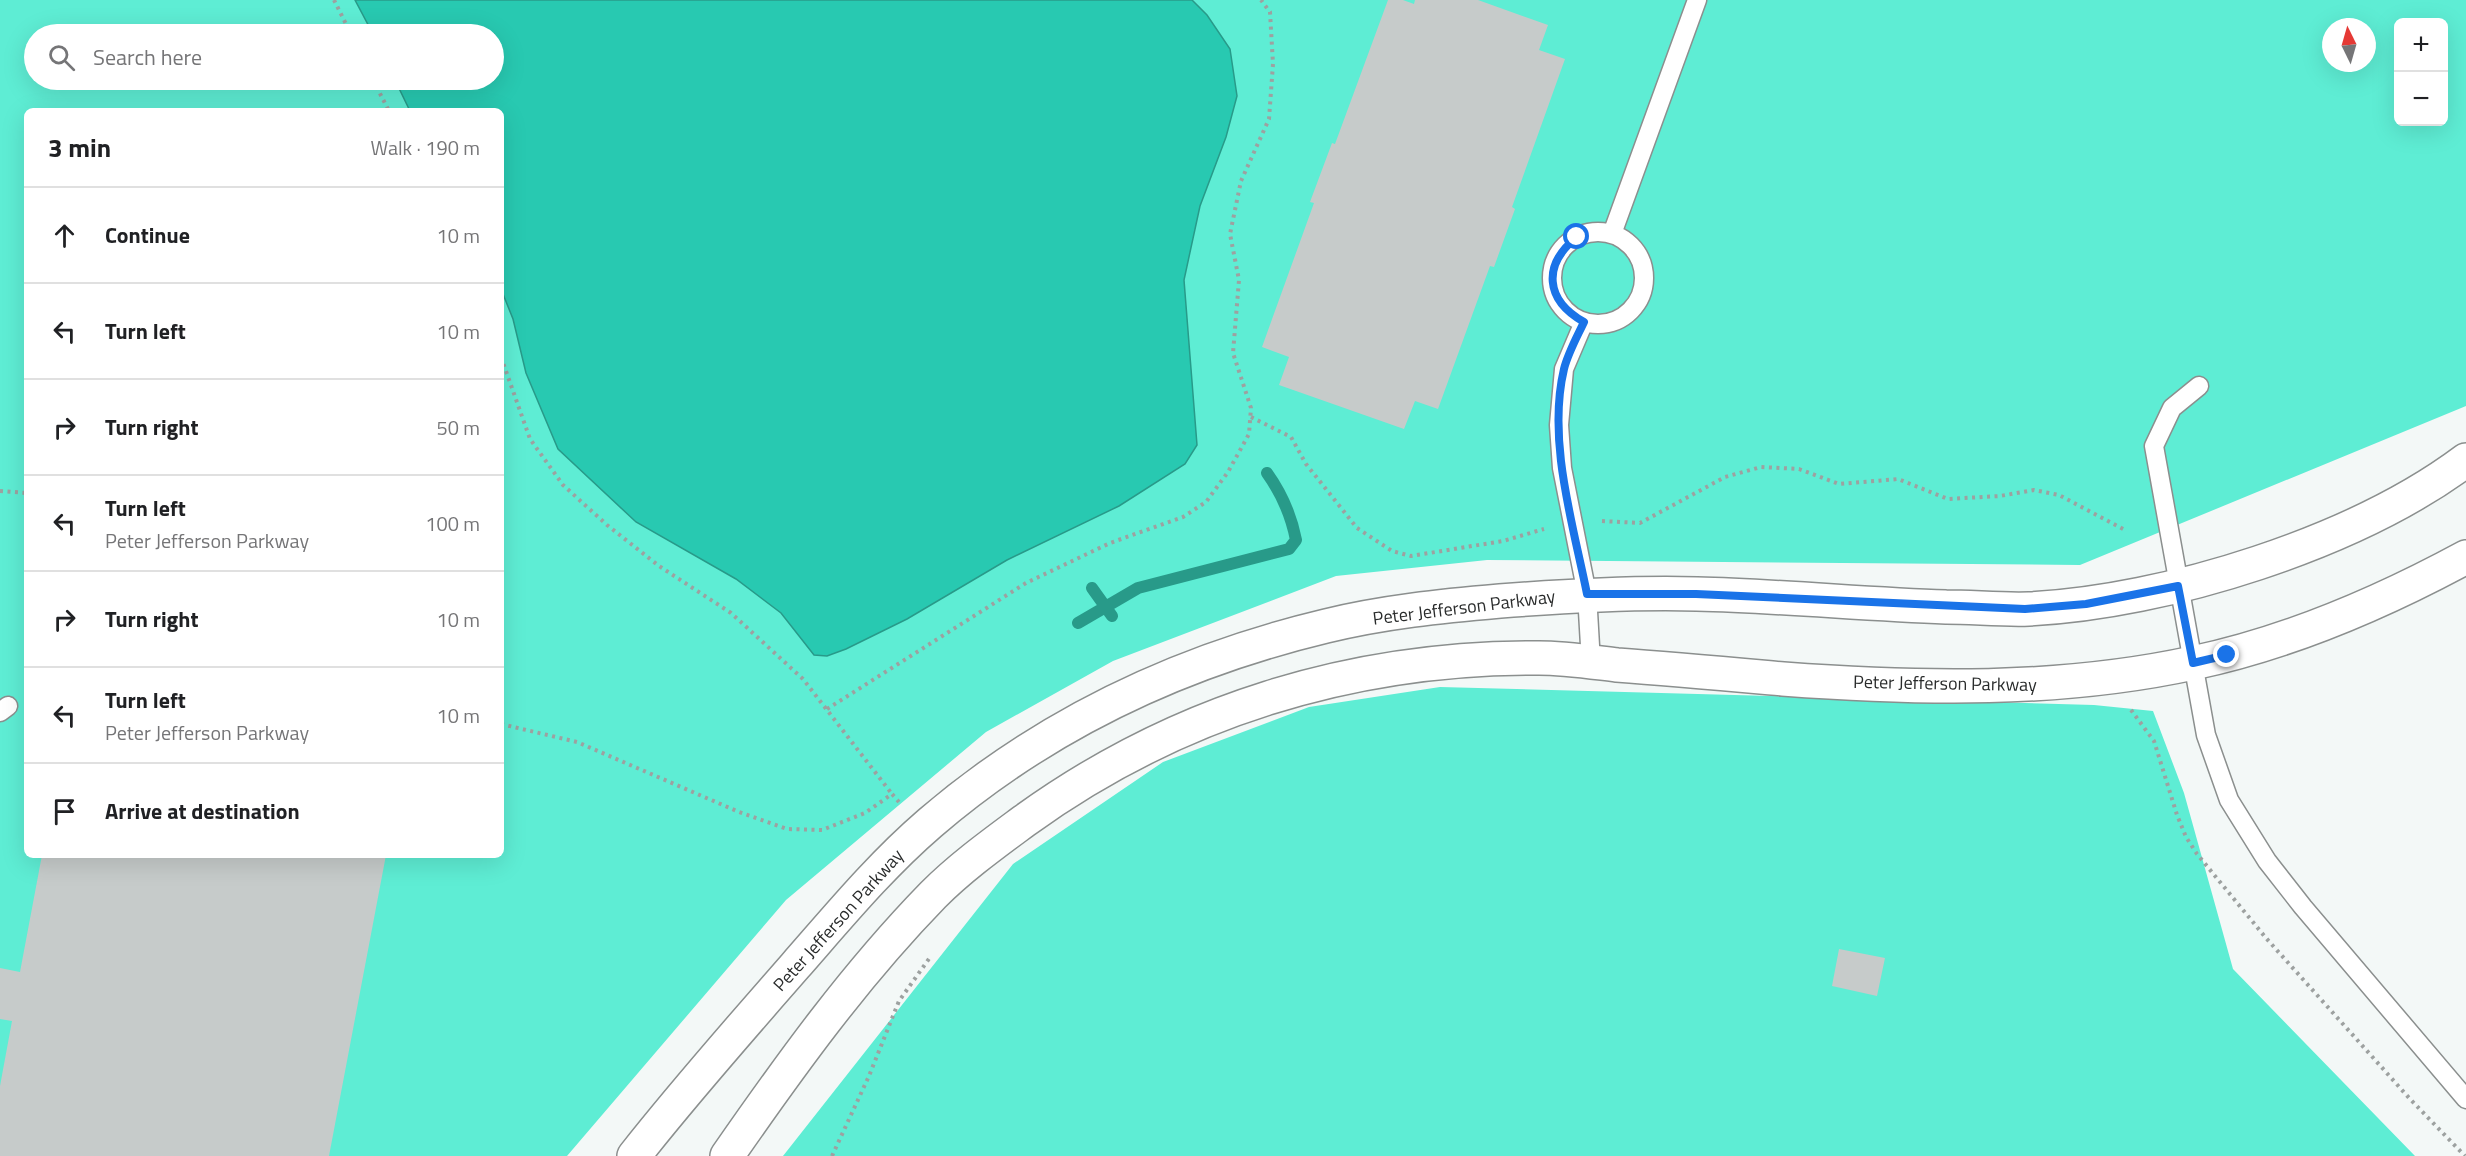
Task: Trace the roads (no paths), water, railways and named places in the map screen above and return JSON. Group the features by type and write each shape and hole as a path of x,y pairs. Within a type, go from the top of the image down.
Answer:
{"street":[{"name":"Peter Jefferson Parkway","path":"634,1156 681,1095 872,878 921,831 988,776 1050,736 1132,691 1238,649 1330,624 1430,608 1587,594 1696,594 2025,609 2086,604 2178,586 2314,541 2364,519 2447,474 2466,460"},
{"name":"Peter Jefferson Parkway","path":"727,1156 795,1058 858,975 937,891 986,848 1079,783 1146,745 1210,717 1322,682 1364,673 1453,660 1543,658 1789,679 1941,686 2037,685 2113,677 2193,663 2321,625 2422,581 2466,557"}],"lane":[{"path":"1612,234 1697,0"},
{"path":"1594,232 1612,234 1628,243 1640,258 1644,275 1642,292 1634,308 1620,319 1602,325 1584,322 1568,313 1557,299 1552,282 1554,264 1563,249 1577,237 1594,232"},
{"path":"1584,322 1564,369 1559,425 1562,468 1587,594 1591,663"},
{"path":"2199,386 2172,408 2154,446 2206,735 2229,800 2260,851 2333,943 2466,1099"}],"waterway":[{"path":"1078,623 1138,588 1289,549 1296,540 1289,513 1267,473"},
{"path":"1092,588 1112,616"}]}
